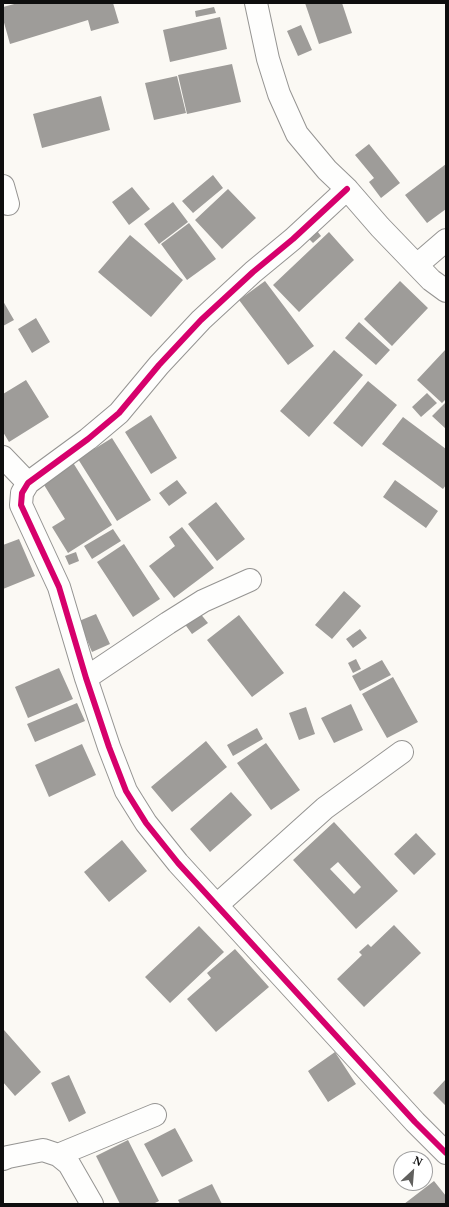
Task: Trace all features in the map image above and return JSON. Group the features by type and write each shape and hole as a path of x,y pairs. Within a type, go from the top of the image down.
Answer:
{"street":[{"path":"256,3 268,59 279,94 297,134 327,170 347,189 380,227 432,280 446,291"},
{"path":"347,189 293,239 252,272 201,320 159,365 119,413 88,439 28,483 22,493 21,505 59,587 86,678 109,747 126,791 146,823 178,863 410,1116 446,1153"},
{"path":"416,264 446,240"},
{"path":"3,457 28,483"},
{"path":"86,678 203,601 250,580"},
{"path":"217,905 326,808 402,752"},
{"path":"58,1155 155,1115"},
{"path":"3,1159 43,1150 58,1155 69,1164 92,1204"}],"building":[{"path":"18,3 113,3 119,23 91,31 88,20 10,44 3,19 3,7"},
{"path":"305,3 342,3 352,33 319,44"},
{"path":"214,7 216,13 196,17 195,11"},
{"path":"220,17 227,49 170,62 163,30"},
{"path":"301,25 312,50 298,56 287,31"},
{"path":"232,64 241,102 187,114 178,75"},
{"path":"177,76 186,113 154,120 145,83"},
{"path":"101,96 110,130 42,148 33,114"},
{"path":"369,144 400,183 381,198 369,182 374,178 355,155"},
{"path":"446,164 446,209 427,223 405,195"},
{"path":"213,175 223,188 193,213 182,201"},
{"path":"132,187 150,209 129,225 112,202"},
{"path":"228,189 256,218 222,249 195,220"},
{"path":"173,202 188,222 159,244 144,224"},
{"path":"189,223 216,259 187,280 161,244"},
{"path":"314,227 321,236 313,243 305,235"},
{"path":"329,232 354,260 299,312 273,285"},
{"path":"130,235 183,280 151,317 98,272"},
{"path":"265,281 314,346 288,365 239,300"},
{"path":"400,281 428,308 392,346 364,319"},
{"path":"3,301 14,320 3,326"},
{"path":"36,318 50,342 32,353 18,329"},
{"path":"359,322 390,350 376,365 345,338"},
{"path":"446,349 446,399 442,403 417,380"},
{"path":"334,350 363,375 309,437 280,411"},
{"path":"26,380 49,417 9,442 3,432 3,394"},
{"path":"368,381 397,405 362,447 333,423"},
{"path":"427,393 437,403 421,417 412,407"},
{"path":"446,402 446,429 432,416"},
{"path":"151,415 177,458 151,474 125,432"},
{"path":"403,417 446,449 446,485 443,489 382,444"},
{"path":"112,438 151,500 117,521 78,459"},
{"path":"72,461 112,525 68,553 52,527 65,519 41,480"},
{"path":"177,480 187,493 169,506 159,493"},
{"path":"395,480 438,511 426,528 383,497"},
{"path":"216,502 245,539 217,561 188,524"},
{"path":"182,527 214,568 174,598 149,566 175,546 169,537"},
{"path":"113,529 121,541 92,559 84,546"},
{"path":"19,539 35,576 3,589 3,545"},
{"path":"124,544 160,599 133,617 97,562"},
{"path":"76,552 79,561 69,565 65,556"},
{"path":"344,591 361,606 332,639 315,625"},
{"path":"199,612 208,623 192,634 184,623"},
{"path":"96,614 110,644 92,652 79,621"},
{"path":"239,615 284,673 252,697 207,640"},
{"path":"360,629 367,638 353,648 346,639"},
{"path":"356,659 361,669 353,673 348,663"},
{"path":"382,660 391,675 360,691 352,676"},
{"path":"59,668 73,699 28,718 15,687"},
{"path":"393,677 418,722 387,738 362,694"},
{"path":"77,703 85,721 35,742 27,724"},
{"path":"351,704 363,730 334,743 321,718"},
{"path":"306,707 315,734 299,740 289,713"},
{"path":"257,728 263,739 233,756 227,745"},
{"path":"206,741 227,767 172,812 151,787"},
{"path":"266,743 300,790 271,810 237,763"},
{"path":"82,744 96,775 49,797 35,765"},
{"path":"231,792 252,815 210,852 190,829"},
{"path":"334,822 398,891 356,929 293,860","holes":["338,862 361,887 354,894 330,869"]},
{"path":"416,833 436,854 414,875 394,854"},
{"path":"122,840 147,871 109,902 84,872"},
{"path":"394,925 421,953 364,1007 337,979 362,955 359,952 368,944 371,947"},
{"path":"199,926 224,952 170,1003 145,977"},
{"path":"235,949 269,987 216,1032 187,999 211,978 207,973"},
{"path":"4,1030 41,1072 15,1096 3,1082"},
{"path":"335,1052 356,1084 328,1102 308,1071"},
{"path":"69,1075 86,1113 69,1122 51,1083"},
{"path":"446,1079 446,1106 433,1093"},
{"path":"175,1128 193,1161 162,1177 144,1144"},
{"path":"128,1140 159,1201 153,1204 120,1204 96,1156"},
{"path":"434,1181 446,1196 446,1204 404,1204 421,1191 433,1191"},
{"path":"212,1184 222,1204 180,1204 178,1200"}],"cycle path":[{"path":"347,189 201,320 159,365 119,413 88,439 28,483 22,493 21,505 59,587 86,678 109,747 126,791 146,823 178,863 415,1122 446,1153"}]}
